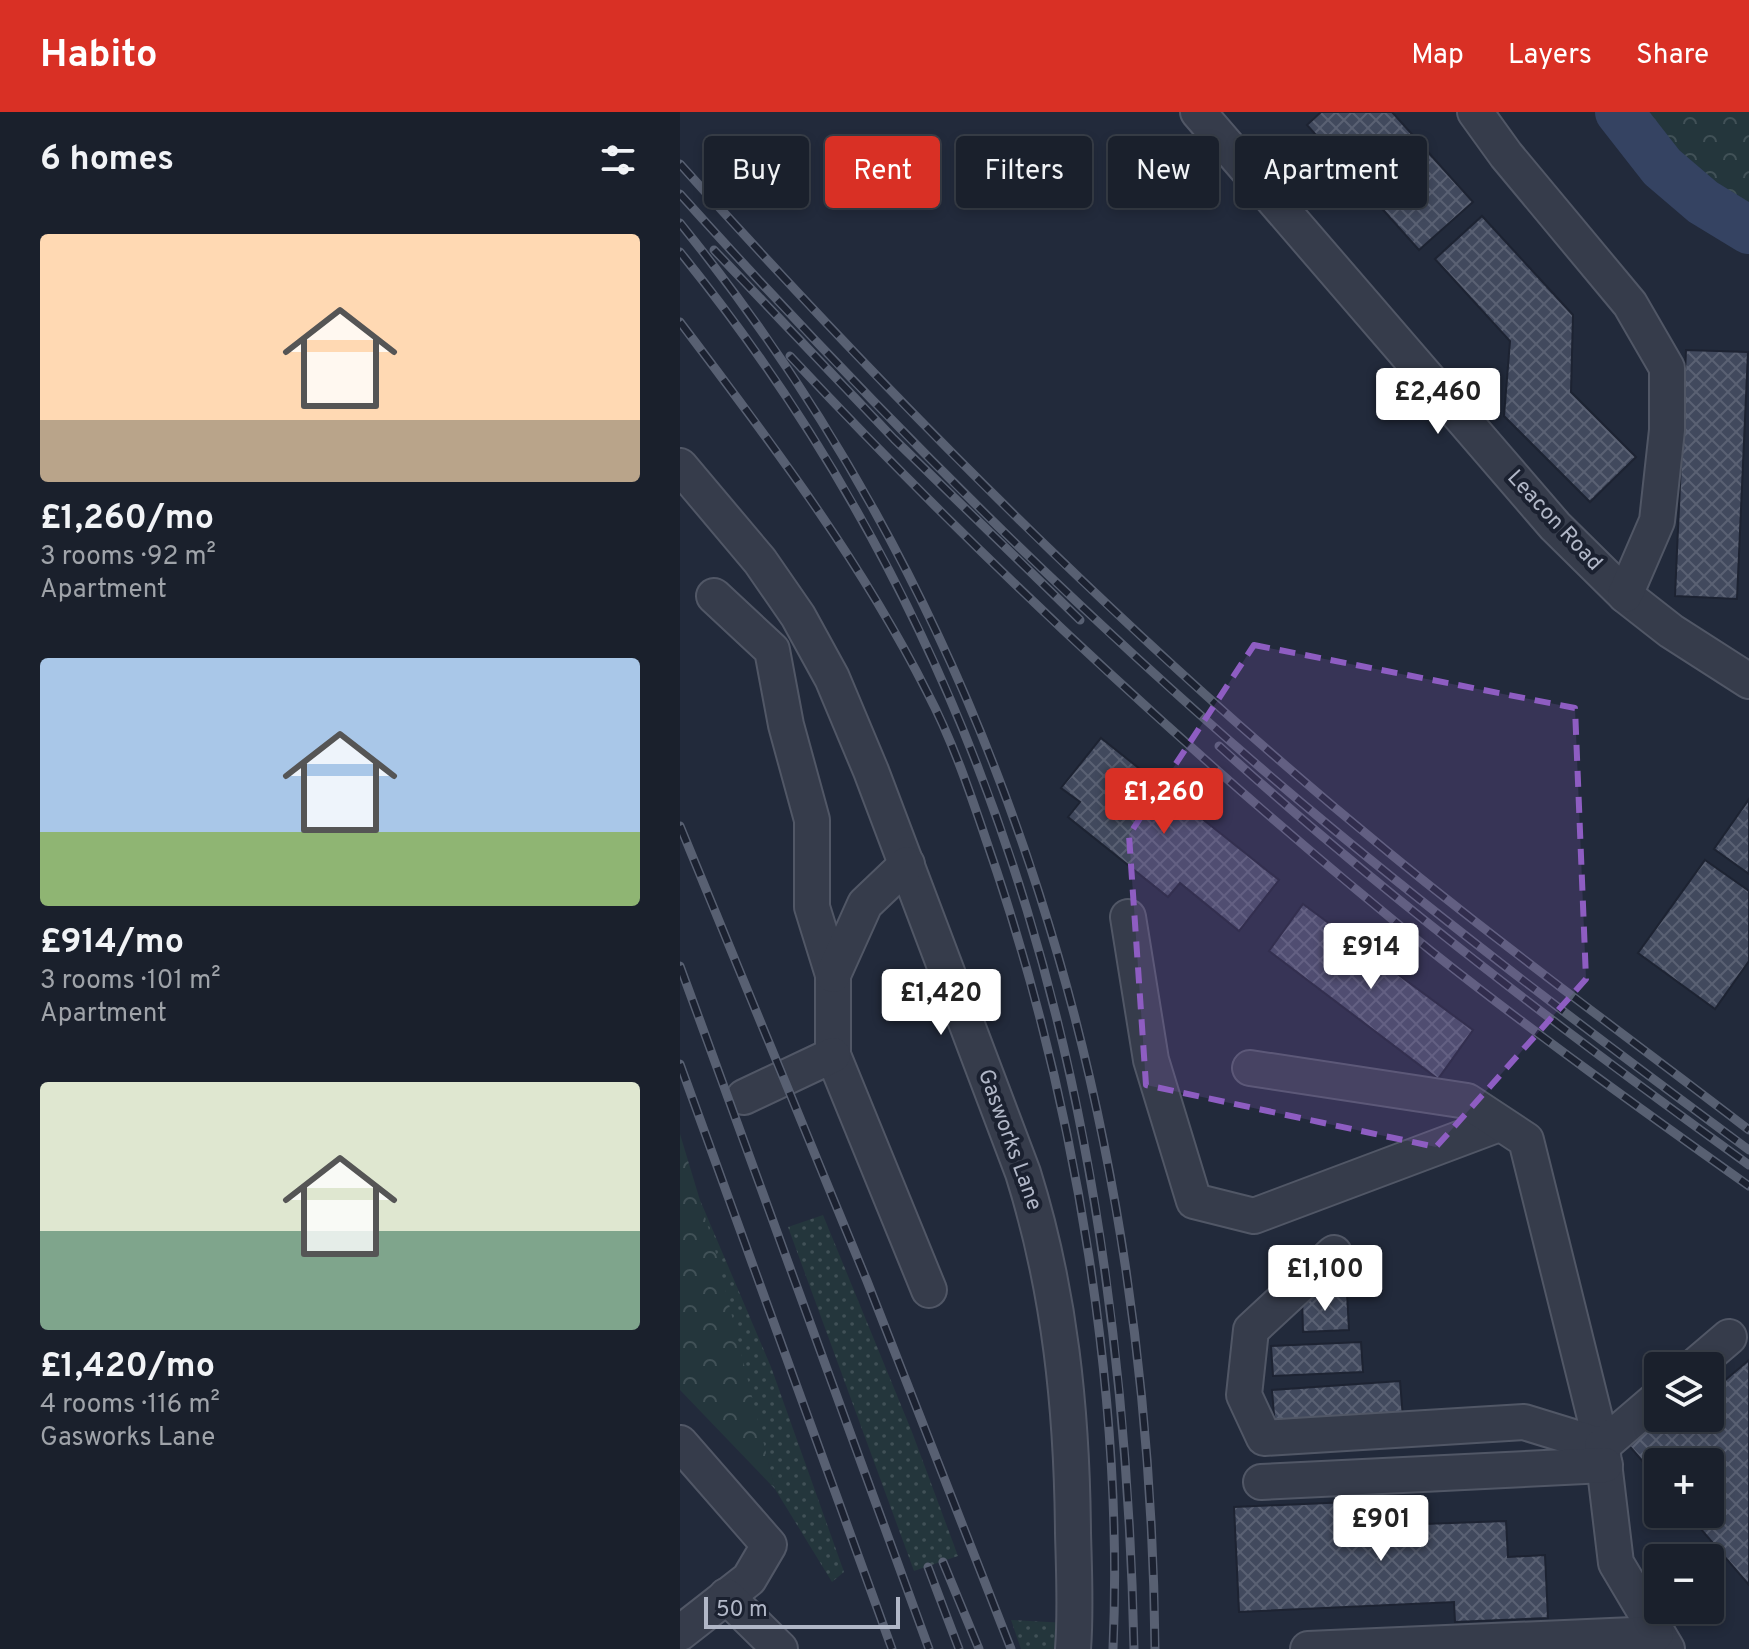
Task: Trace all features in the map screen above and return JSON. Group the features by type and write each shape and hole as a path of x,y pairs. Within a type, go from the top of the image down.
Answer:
{"street":[{"name":"Leacon Road","path":"1198,112 1555,526 1625,595 1671,631 1749,681"},
{"path":"1475,112 1630,304 1667,368 1667,430 1657,521 1625,595"},
{"name":"Gasworks Lane","path":"680,466 721,511 798,616 832,678 907,864 1023,1173 1057,1304 1070,1422 1073,1649"},
{"path":"714,596 772,650 786,725 812,820 812,907 833,975 833,1055 929,1290"},
{"path":"833,975 865,904 907,864"},
{"path":"1128,917 1151,1060 1194,1201 1254,1216 1499,1124"},
{"path":"744,1097 833,1055"},
{"path":"1250,1068 1467,1101 1526,1140 1604,1456 1616,1563 1662,1641 1308,1649"},
{"path":"1334,1253 1251,1330 1244,1395 1264,1438 1524,1422 1604,1456"},
{"path":"1711,1352 1729,1337"},
{"path":"1261,1482 1604,1456 1644,1413"},
{"path":"680,1443 769,1545 749,1579 680,1633"},
{"path":"726,1596 780,1649"}],"highlighted area":[{"path":"1254,645 1575,708 1586,979 1436,1147 1146,1085 1129,835"}],"green space":[{"path":"1638,112 1749,112 1749,215 1689,169"},
{"path":"680,1134 718,1260 775,1489 680,1390"},
{"path":"700,1200 771,1367 844,1572 832,1582 775,1489"},
{"path":"823,1215 912,1432 958,1556 914,1571 788,1227"},
{"path":"1011,1620 1086,1624 1086,1649 1021,1649"}],"building":[{"path":"1321,112 1392,112 1414,136 1317,136 1307,125"},
{"path":"1427,151 1473,202 1419,250 1381,208 1427,208"},
{"path":"1482,216 1573,315 1571,392 1636,457 1590,502 1504,416 1510,341 1435,259"},
{"path":"1686,350 1748,352 1737,599 1675,596"},
{"path":"1101,738 1279,880 1239,931 1180,883 1168,897 1068,817 1080,802 1061,788"},
{"path":"1749,799 1749,874 1714,849"},
{"path":"1705,860 1749,891 1749,961 1715,1009 1638,953"},
{"path":"1303,904 1473,1030 1438,1079 1269,951"},
{"path":"1347,1293 1349,1330 1303,1332 1302,1295"},
{"path":"1361,1342 1363,1372 1273,1376 1271,1346"},
{"path":"1749,1360 1749,1585 1724,1556 1724,1544 1714,1544 1700,1528 1724,1528 1724,1448 1644,1448 1644,1463 1625,1441 1644,1428 1644,1432 1724,1432 1724,1381"},
{"path":"1400,1381 1403,1418 1275,1427 1272,1390"},
{"path":"1394,1500 1396,1525 1506,1521 1508,1557 1545,1555 1548,1618 1455,1622 1454,1602 1239,1612 1234,1507"}],"waterway":[{"path":"1619,112 1662,167 1703,202 1749,230"}],"railway":[{"path":"680,164 933,434 1109,607 1200,690 1431,887 1749,1130"},
{"path":"680,194 910,439 1152,672 1321,819 1426,904 1586,1029 1749,1150"},
{"path":"680,223 795,380 893,545 974,716 1039,894 1090,1077 1125,1265 1147,1456 1155,1649"},
{"path":"714,250 894,439 1080,620"},
{"path":"680,252 794,408 889,570 966,737 1027,910 1073,1088 1105,1270 1125,1457 1134,1649"},
{"path":"680,322 812,501 901,643 948,736 997,872 1050,1059 1089,1256 1111,1455 1113,1649"},
{"path":"790,356 1020,589 1263,810 1470,982 1749,1186"},
{"path":"1219,746 1347,857 1478,963 1749,1165"},
{"path":"680,826 867,1281 1011,1649"},
{"path":"680,966 929,1649"},
{"path":"680,1064 892,1649"},
{"path":"943,1562 979,1649"},
{"path":"928,1567 959,1649"}]}
